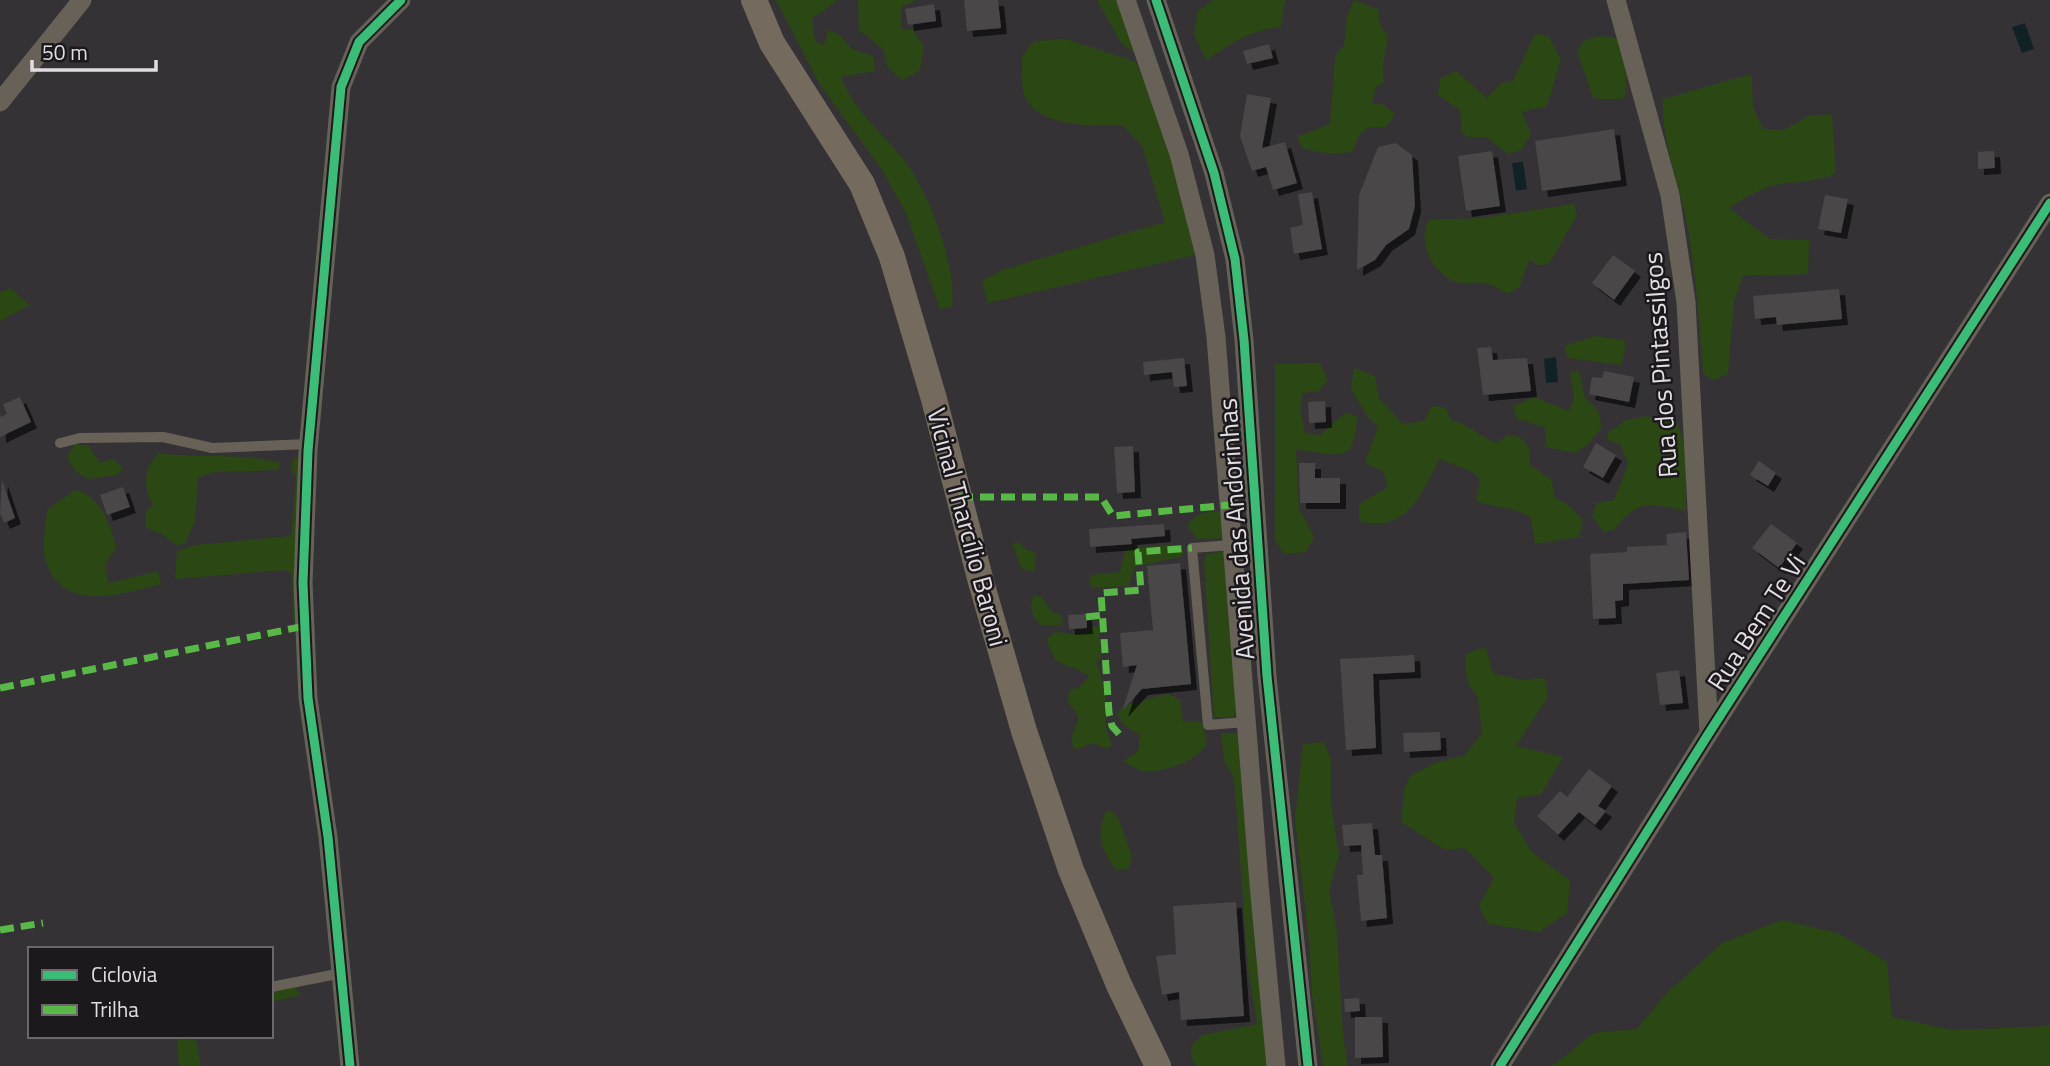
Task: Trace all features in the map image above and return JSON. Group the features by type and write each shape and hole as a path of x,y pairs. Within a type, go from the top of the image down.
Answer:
{"main road":[{"name":"Vicinal Tharcílio Baroni","path":"754,0 772,43 863,184 892,257 934,398 981,582 1024,732 1071,870 1119,985 1158,1066"}],"street":[{"path":"0,102 82,0"},
{"path":"349,1066 328,837 308,698 303,583 309,444 341,88 359,41 401,0"},
{"name":"Avenida das Andorinhas","path":"1126,0 1180,154 1205,255 1216,337 1276,1066"},
{"name":"Avenida das Andorinhas","path":"1156,0 1214,173 1235,259 1244,340 1267,676 1308,1066"},
{"name":"Rua dos Pintassilgos","path":"1616,0 1670,195 1686,302 1709,733"},
{"name":"Rua Bem Te Vi","path":"1500,1066 1709,733 2050,203"}],"lane":[{"path":"60,443 80,438 163,437 212,448 309,444"},
{"path":"1232,545 1192,548 1208,725 1246,722"},
{"path":"273,986 342,972"}],"green space":[{"path":"776,0 838,0 812,19 815,40 824,45 828,30 839,34 852,49 873,56 875,71 841,77 860,110 902,157 921,188 945,250 953,291 952,307 940,309 906,213 881,168 820,85"},
{"path":"858,0 917,0 901,7 901,29 913,30 924,47 920,70 903,80 888,68 883,49 859,30"},
{"path":"1097,0 1119,0 1133,40 1133,52 1121,43"},
{"path":"1213,0 1285,0 1281,27 1250,35 1206,60 1194,34 1198,11"},
{"path":"1354,0 1378,9 1381,28 1387,33 1384,82 1376,87 1372,103 1384,105 1395,114 1386,127 1369,127 1360,134 1352,152 1331,154 1303,149 1297,137 1330,124 1335,57 1344,45 1347,17"},
{"path":"1535,34 1548,36 1561,59 1547,106 1522,112 1531,134 1521,150 1508,154 1486,137 1469,137 1462,133 1460,110 1438,95 1440,79 1456,71 1487,98 1501,83 1513,81"},
{"path":"1600,36 1619,38 1628,67 1625,97 1614,100 1593,98 1577,51 1585,40"},
{"path":"1066,39 1136,62 1165,132 1195,255 988,303 982,281 1002,270 1165,222 1142,146 1123,126 1084,125 1056,120 1034,108 1026,99 1022,84 1022,56 1034,41"},
{"path":"1752,74 1753,107 1763,129 1784,130 1808,116 1832,114 1836,173 1815,180 1767,188 1729,208 1770,239 1809,240 1808,274 1743,276 1734,302 1728,374 1714,380 1703,374 1692,254 1664,128 1663,99"},
{"path":"1574,204 1577,215 1549,264 1538,265 1529,260 1520,286 1508,294 1486,284 1459,283 1448,278 1434,265 1426,247 1425,229 1429,220 1482,218"},
{"path":"10,288 30,305 0,321 0,292"},
{"path":"1595,336 1624,340 1626,345 1621,365 1568,358 1564,346"},
{"path":"1320,363 1328,380 1319,391 1303,393 1300,408 1305,433 1320,435 1345,413 1357,416 1356,433 1347,451 1340,454 1296,450 1299,508 1314,537 1306,552 1284,554 1275,540 1275,364"},
{"path":"1354,368 1375,376 1379,398 1403,424 1424,421 1432,406 1445,407 1452,421 1492,441 1498,443 1507,435 1523,440 1530,453 1530,465 1551,479 1555,498 1567,504 1583,520 1579,537 1535,544 1531,517 1476,501 1480,480 1473,472 1439,459 1419,498 1400,517 1375,524 1359,521 1359,504 1388,487 1383,471 1365,463 1378,426 1369,419 1351,389"},
{"path":"1579,370 1585,398 1598,410 1602,428 1586,446 1574,453 1546,447 1545,427 1517,419 1513,406 1534,397 1569,411 1574,397 1570,374"},
{"path":"1647,416 1677,421 1686,450 1686,511 1663,506 1646,506 1631,512 1615,529 1604,532 1592,516 1597,503 1614,500 1628,465 1621,445 1608,440 1608,433 1626,420"},
{"path":"74,444 89,446 100,463 113,459 123,468 117,475 87,479 75,471 67,457"},
{"path":"158,453 250,458 280,463 278,470 214,472 198,478 195,521 185,544 176,545 162,534 146,528 146,512 153,505 147,491 147,471"},
{"path":"302,456 301,619 293,623 292,575 286,570 175,579 177,551 195,545 291,536 296,476 291,469 293,458"},
{"path":"75,490 92,498 103,512 111,530 116,548 105,564 108,583 158,571 161,584 129,592 94,596 78,594 64,588 53,576 44,552 47,510"},
{"path":"1224,511 1228,538 1197,539 1188,526 1198,515"},
{"path":"1019,542 1027,550 1036,552 1035,571 1022,569 1012,544"},
{"path":"1180,545 1184,553 1180,557 1134,567 1129,586 1092,588 1089,584 1091,575 1120,572 1125,551 1135,547"},
{"path":"1228,551 1241,708 1233,717 1214,717 1204,561 1207,554"},
{"path":"1034,595 1042,597 1052,612 1061,615 1063,621 1060,625 1041,625 1038,622 1031,607"},
{"path":"1093,626 1099,627 1101,657 1096,661 1106,694 1105,727 1112,744 1108,749 1093,743 1074,750 1071,738 1079,717 1068,702 1069,690 1080,687 1089,676 1058,661 1050,650 1047,639 1055,632 1081,633"},
{"path":"1486,648 1493,673 1522,680 1545,678 1548,697 1516,746 1563,757 1541,794 1517,798 1514,823 1532,852 1570,881 1567,913 1539,932 1488,924 1479,906 1494,878 1465,848 1445,850 1401,822 1404,790 1410,776 1437,762 1465,755 1482,733 1478,697 1469,685 1466,672 1466,655 1476,649"},
{"path":"1169,694 1180,700 1183,722 1202,722 1207,743 1203,749 1180,764 1161,770 1143,771 1123,762 1138,751 1140,735 1122,724 1117,712 1126,704"},
{"path":"1221,733 1242,733 1273,1066 1196,1066 1191,1058 1191,1046 1202,1035 1257,1024 1248,967 1234,778 1224,760"},
{"path":"1324,742 1331,760 1331,805 1339,855 1329,891 1337,931 1343,1034 1348,1066 1323,1066 1312,994 1309,940 1295,819 1303,744"},
{"path":"1107,810 1117,815 1132,856 1129,868 1116,871 1101,842 1101,827"},
{"path":"1782,920 1838,933 1887,962 1892,1017 1953,1030 2050,1026 2050,1066 1552,1066 1594,1033 1637,1029 1666,994 1722,943"},
{"path":"295,986 301,995 273,1002 273,992"},
{"path":"177,1038 195,1038 201,1066 179,1066"}],"shaded area":[{"path":"2025,23 2034,49 2022,53 2012,27"},
{"path":"1523,162 1527,189 1516,191 1512,163"},
{"path":"1556,357 1558,382 1546,383 1544,359"}],"building":[{"path":"964,0 998,0 1001,28 967,31"},
{"path":"934,4 936,21 908,25 905,9"},
{"path":"1269,44 1273,58 1247,64 1243,51"},
{"path":"1247,94 1271,98 1262,148 1285,142 1297,183 1273,190 1266,167 1252,171 1240,136"},
{"path":"1614,129 1621,180 1542,191 1535,141"},
{"path":"1396,143 1412,155 1415,206 1409,229 1386,245 1375,260 1357,270 1359,195 1378,147"},
{"path":"1492,151 1500,206 1466,211 1458,156"},
{"path":"1994,151 1995,168 1978,169 1978,152"},
{"path":"1312,192 1322,249 1294,254 1290,228 1303,225 1298,194"},
{"path":"1825,195 1848,199 1841,233 1818,229"},
{"path":"1613,255 1635,271 1614,300 1592,283"},
{"path":"1839,289 1842,319 1777,325 1776,317 1755,319 1753,296"},
{"path":"1491,347 1493,360 1527,358 1531,391 1483,395 1477,348"},
{"path":"1184,358 1187,386 1174,387 1172,372 1144,375 1143,362"},
{"path":"1604,371 1634,377 1629,402 1589,394 1592,377 1602,378"},
{"path":"20,397 31,422 0,437 0,417 7,414 3,404"},
{"path":"1325,401 1326,422 1309,423 1308,402"},
{"path":"1596,443 1616,455 1603,478 1583,467"},
{"path":"1133,446 1135,492 1117,493 1114,447"},
{"path":"1759,461 1776,473 1768,486 1750,475"},
{"path":"1299,463 1315,463 1315,478 1340,478 1340,503 1300,503"},
{"path":"2,480 15,518 4,523 0,513"},
{"path":"123,487 130,507 107,515 100,495"},
{"path":"1164,524 1165,536 1131,539 1132,544 1090,547 1089,529"},
{"path":"1771,524 1797,543 1779,568 1752,548"},
{"path":"1686,532 1689,580 1623,584 1623,600 1615,601 1616,618 1593,619 1590,554 1627,552 1627,547 1667,545 1666,534"},
{"path":"1180,563 1191,684 1142,689 1122,711 1137,665 1123,667 1120,633 1153,630 1147,566"},
{"path":"1086,614 1087,628 1069,629 1068,615"},
{"path":"1414,655 1415,672 1373,674 1376,748 1346,750 1340,659"},
{"path":"1679,670 1683,703 1660,705 1656,673"},
{"path":"1440,732 1441,750 1404,752 1403,733"},
{"path":"1589,769 1612,786 1598,806 1606,811 1595,825 1579,812 1558,835 1537,816 1560,791 1567,797"},
{"path":"1372,823 1375,855 1382,855 1387,918 1361,921 1357,875 1363,875 1361,845 1344,846 1342,825"},
{"path":"1236,902 1244,1016 1181,1020 1179,992 1162,995 1156,956 1176,954 1173,906"},
{"path":"1359,998 1360,1011 1345,1012 1344,999"},
{"path":"1355,1017 1382,1017 1383,1057 1355,1058"}],"marked path":[{"path":"959,497 1101,497 1113,516 1229,505"},
{"path":"1119,734 1112,726 1109,713 1101,593 1141,590 1138,552 1192,548"},
{"path":"1086,617 1103,615"},
{"path":"0,688 305,626"},
{"path":"0,930 43,923"}],"cycle path":[{"path":"350,1066 328,837 308,698 303,583 308,451 341,87 359,42 401,0"},
{"path":"1156,0 1214,173 1235,259 1244,340 1267,676 1308,1066"},
{"path":"1500,1066 1709,733 2050,203"}]}
